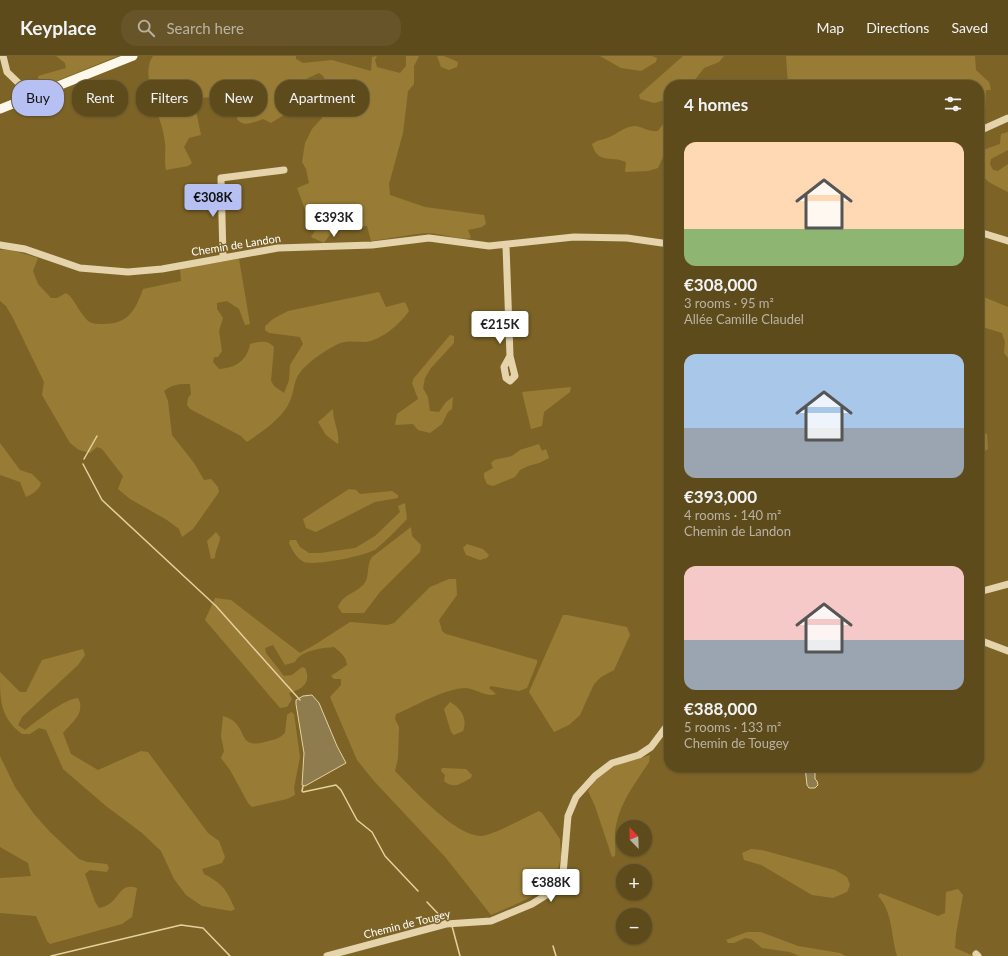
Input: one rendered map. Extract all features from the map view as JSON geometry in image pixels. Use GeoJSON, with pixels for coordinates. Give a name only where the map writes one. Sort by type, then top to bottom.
{"type":"FeatureCollection","features":[{"type":"Feature","properties":{"kind":"main road"},"geometry":{"type":"LineString","coordinates":[[64,83],[133,56]]}},
{"type":"Feature","properties":{"kind":"main road"},"geometry":{"type":"LineString","coordinates":[[0,109],[12,104]]}},
{"type":"Feature","properties":{"kind":"street"},"geometry":{"type":"LineString","coordinates":[[3,56],[5,67],[9,75],[14,80]]}},
{"type":"Feature","properties":{"kind":"street"},"geometry":{"type":"LineString","coordinates":[[984,129],[1008,118]]}},
{"type":"Feature","properties":{"kind":"street"},"geometry":{"type":"LineString","coordinates":[[223,257],[221,178],[284,170]]}},
{"type":"Feature","properties":{"kind":"street"},"geometry":{"type":"LineString","coordinates":[[984,234],[1008,241]]}},
{"type":"Feature","properties":{"kind":"street","name":"Chemin de Landon"},"geometry":{"type":"LineString","coordinates":[[0,245],[25,249],[80,268],[110,272],[162,269],[223,257],[291,247],[327,248],[365,246],[429,238],[474,246],[506,246],[574,237],[607,239],[627,238],[664,243]]}},
{"type":"Feature","properties":{"kind":"street"},"geometry":{"type":"LineString","coordinates":[[506,246],[510,356]]}},
{"type":"Feature","properties":{"kind":"street"},"geometry":{"type":"LineString","coordinates":[[984,591],[1008,584]]}},
{"type":"Feature","properties":{"kind":"street"},"geometry":{"type":"LineString","coordinates":[[984,642],[1008,651]]}},
{"type":"Feature","properties":{"kind":"street","name":"Chemin de Tougey"},"geometry":{"type":"LineString","coordinates":[[327,956],[446,924],[491,921],[532,904],[551,892],[563,874],[568,816],[576,798],[595,776],[612,763],[639,755],[651,747],[664,730]]}},
{"type":"Feature","properties":{"kind":"shaded area"},"geometry":{"type":"Polygon","coordinates":[[[56,56],[118,56],[59,80],[39,80],[38,76],[66,68],[65,63],[56,56]]]}},
{"type":"Feature","properties":{"kind":"shaded area"},"geometry":{"type":"Polygon","coordinates":[[[153,56],[296,56],[296,59],[303,63],[332,60],[371,71],[372,57],[377,56],[375,60],[377,67],[400,73],[406,66],[406,56],[419,56],[414,66],[414,84],[408,91],[403,133],[389,184],[390,195],[425,207],[484,215],[486,224],[482,227],[468,230],[471,238],[467,239],[428,233],[371,241],[367,226],[334,229],[324,243],[311,237],[320,223],[318,208],[306,212],[297,188],[309,183],[306,169],[302,162],[305,143],[312,129],[322,118],[322,116],[369,116],[369,80],[325,80],[319,73],[306,80],[275,80],[275,116],[282,116],[271,123],[263,119],[246,124],[240,122],[237,119],[237,116],[267,116],[267,80],[210,80],[210,97],[202,98],[202,80],[149,80],[149,65],[153,56]]]}},
{"type":"Feature","properties":{"kind":"shaded area"},"geometry":{"type":"Polygon","coordinates":[[[437,56],[444,56],[458,62],[457,67],[449,70],[441,67],[437,56]]]}},
{"type":"Feature","properties":{"kind":"shaded area"},"geometry":{"type":"Polygon","coordinates":[[[600,56],[652,56],[657,58],[656,62],[641,71],[621,68],[600,56]]]}},
{"type":"Feature","properties":{"kind":"shaded area"},"geometry":{"type":"Polygon","coordinates":[[[683,56],[724,56],[719,62],[704,68],[695,80],[664,80],[664,100],[654,103],[640,99],[639,95],[683,56]]]}},
{"type":"Feature","properties":{"kind":"shaded area"},"geometry":{"type":"Polygon","coordinates":[[[786,56],[975,56],[976,70],[989,82],[991,90],[986,90],[984,110],[984,80],[788,80],[786,56]]]}},
{"type":"Feature","properties":{"kind":"shaded area"},"geometry":{"type":"Polygon","coordinates":[[[159,116],[197,116],[201,135],[189,138],[184,147],[192,163],[188,166],[166,170],[164,133],[159,116]]]}},
{"type":"Feature","properties":{"kind":"shaded area"},"geometry":{"type":"Polygon","coordinates":[[[664,123],[664,156],[658,168],[648,171],[625,172],[626,162],[601,157],[595,151],[592,144],[632,126],[658,131],[664,123]]]}},
{"type":"Feature","properties":{"kind":"shaded area"},"geometry":{"type":"Polygon","coordinates":[[[1008,132],[1008,150],[991,159],[990,164],[993,170],[998,171],[1008,164],[1008,192],[988,181],[984,176],[984,150],[1000,144],[1001,134],[1008,132]]]}},
{"type":"Feature","properties":{"kind":"shaded area"},"geometry":{"type":"Polygon","coordinates":[[[8,249],[38,258],[33,271],[38,284],[51,298],[57,298],[66,293],[70,296],[88,321],[99,324],[118,322],[124,319],[137,304],[143,289],[181,281],[180,268],[239,259],[250,324],[245,325],[239,309],[227,301],[217,303],[217,309],[223,318],[219,331],[222,351],[218,357],[214,357],[213,362],[219,369],[230,367],[243,359],[250,344],[265,342],[271,344],[274,347],[271,381],[274,386],[284,393],[289,380],[290,365],[303,344],[300,337],[269,333],[265,330],[265,326],[273,319],[288,311],[379,292],[386,307],[405,302],[409,311],[396,326],[384,335],[371,341],[341,343],[314,359],[298,375],[291,399],[280,416],[247,442],[241,436],[190,409],[187,405],[188,398],[191,394],[190,384],[179,384],[164,391],[168,401],[172,435],[194,463],[204,480],[211,479],[218,487],[219,492],[193,529],[182,537],[179,529],[167,520],[130,499],[118,489],[123,476],[102,449],[97,447],[90,453],[79,450],[70,443],[42,395],[44,382],[13,318],[6,306],[0,301],[0,250],[8,249]]]}},
{"type":"Feature","properties":{"kind":"shaded area"},"geometry":{"type":"Polygon","coordinates":[[[984,297],[1008,307],[1008,358],[1004,353],[1005,342],[1002,333],[984,328],[984,297]]]}},
{"type":"Feature","properties":{"kind":"shaded area"},"geometry":{"type":"Polygon","coordinates":[[[450,335],[454,336],[454,343],[431,368],[425,378],[423,388],[428,397],[430,411],[439,412],[446,402],[453,397],[452,409],[448,412],[442,424],[430,433],[418,430],[413,424],[395,425],[397,414],[418,399],[412,383],[414,378],[450,335]]]}},
{"type":"Feature","properties":{"kind":"shaded area"},"geometry":{"type":"Polygon","coordinates":[[[571,387],[570,392],[544,412],[542,426],[531,429],[522,392],[571,387]]]}},
{"type":"Feature","properties":{"kind":"shaded area"},"geometry":{"type":"Polygon","coordinates":[[[333,409],[338,435],[338,444],[326,435],[318,422],[333,409]]]}},
{"type":"Feature","properties":{"kind":"shaded area"},"geometry":{"type":"Polygon","coordinates":[[[984,433],[987,434],[988,449],[984,452],[984,433]]]}},
{"type":"Feature","properties":{"kind":"shaded area"},"geometry":{"type":"Polygon","coordinates":[[[0,443],[20,470],[32,474],[41,483],[37,490],[26,497],[20,482],[0,475],[0,443]]]}},
{"type":"Feature","properties":{"kind":"shaded area"},"geometry":{"type":"Polygon","coordinates":[[[539,444],[542,451],[546,449],[549,458],[520,470],[515,477],[493,486],[487,484],[484,473],[493,468],[491,463],[494,460],[512,456],[520,450],[539,444]]]}},
{"type":"Feature","properties":{"kind":"shaded area"},"geometry":{"type":"Polygon","coordinates":[[[349,489],[356,490],[360,494],[392,491],[398,495],[398,498],[375,502],[316,532],[306,528],[303,519],[349,489]]]}},
{"type":"Feature","properties":{"kind":"shaded area"},"geometry":{"type":"Polygon","coordinates":[[[405,503],[407,519],[380,546],[362,555],[340,560],[310,563],[299,559],[289,543],[290,540],[296,540],[300,547],[309,553],[355,548],[375,536],[400,512],[398,506],[405,503]]]}},
{"type":"Feature","properties":{"kind":"shaded area"},"geometry":{"type":"Polygon","coordinates":[[[411,527],[412,536],[421,545],[420,552],[380,592],[364,613],[342,613],[338,607],[340,603],[343,599],[364,584],[372,557],[411,527]]]}},
{"type":"Feature","properties":{"kind":"shaded area"},"geometry":{"type":"Polygon","coordinates":[[[216,532],[220,537],[220,540],[215,558],[211,559],[207,541],[216,532]]]}},
{"type":"Feature","properties":{"kind":"shaded area"},"geometry":{"type":"Polygon","coordinates":[[[467,544],[483,549],[489,555],[487,558],[480,560],[466,555],[463,548],[467,544]]]}},
{"type":"Feature","properties":{"kind":"shaded area"},"geometry":{"type":"Polygon","coordinates":[[[449,579],[456,579],[457,595],[439,620],[442,631],[446,634],[537,660],[537,663],[527,688],[519,691],[491,686],[489,688],[496,694],[489,695],[466,688],[458,689],[440,694],[396,714],[395,719],[399,727],[398,758],[395,771],[448,821],[460,829],[472,834],[482,836],[487,835],[539,811],[560,839],[561,857],[556,877],[549,887],[521,902],[491,915],[446,858],[374,781],[357,760],[330,697],[341,685],[341,679],[334,679],[331,676],[347,665],[346,659],[341,653],[334,647],[318,649],[307,652],[295,662],[285,665],[273,645],[265,648],[266,653],[284,676],[292,675],[302,667],[305,668],[307,673],[307,678],[304,685],[298,690],[289,693],[292,699],[287,707],[280,708],[205,620],[215,598],[231,600],[300,653],[350,622],[387,625],[394,623],[430,587],[449,579]]]}},
{"type":"Feature","properties":{"kind":"shaded area"},"geometry":{"type":"Polygon","coordinates":[[[563,615],[627,627],[630,635],[614,670],[601,677],[594,684],[580,715],[569,725],[554,732],[529,692],[563,615]]]}},
{"type":"Feature","properties":{"kind":"shaded area"},"geometry":{"type":"Polygon","coordinates":[[[83,649],[85,655],[78,665],[22,717],[18,725],[25,730],[58,706],[72,699],[78,698],[80,703],[79,713],[63,733],[71,754],[98,770],[141,751],[148,752],[208,833],[219,841],[225,857],[222,863],[202,869],[204,874],[220,884],[229,896],[235,909],[231,911],[202,906],[186,895],[174,879],[161,851],[142,833],[106,806],[63,769],[46,730],[39,728],[30,734],[22,734],[15,728],[5,715],[0,692],[0,672],[20,692],[26,692],[42,660],[83,649]]]}},
{"type":"Feature","properties":{"kind":"shaded area"},"geometry":{"type":"Polygon","coordinates":[[[312,695],[319,703],[337,746],[346,763],[305,786],[302,785],[304,753],[296,700],[303,696],[312,695]]]}},
{"type":"Feature","properties":{"kind":"shaded area"},"geometry":{"type":"Polygon","coordinates":[[[450,702],[460,711],[465,722],[463,731],[454,735],[451,732],[444,709],[450,702]]]}},
{"type":"Feature","properties":{"kind":"shaded area"},"geometry":{"type":"Polygon","coordinates":[[[291,712],[294,714],[300,757],[294,788],[295,795],[287,799],[252,807],[248,803],[230,770],[221,758],[224,751],[221,736],[223,716],[232,720],[237,725],[245,739],[255,744],[273,740],[283,735],[285,733],[287,715],[291,712]]]}},
{"type":"Feature","properties":{"kind":"shaded area"},"geometry":{"type":"Polygon","coordinates":[[[650,755],[649,762],[630,792],[616,820],[615,856],[612,857],[595,806],[588,791],[595,781],[608,769],[622,763],[650,755]]]}},
{"type":"Feature","properties":{"kind":"shaded area"},"geometry":{"type":"Polygon","coordinates":[[[0,756],[15,787],[34,814],[50,832],[79,859],[87,862],[107,864],[109,868],[107,872],[90,870],[85,874],[95,902],[99,908],[111,903],[122,890],[130,887],[137,888],[132,917],[122,924],[50,944],[47,941],[36,916],[0,913],[0,878],[31,876],[28,863],[0,847],[0,756]]]}},
{"type":"Feature","properties":{"kind":"shaded area"},"geometry":{"type":"Polygon","coordinates":[[[442,768],[466,769],[472,775],[471,778],[461,784],[451,785],[444,781],[445,775],[441,771],[442,768]]]}},
{"type":"Feature","properties":{"kind":"shaded area"},"geometry":{"type":"Polygon","coordinates":[[[806,772],[815,772],[815,779],[818,785],[815,788],[809,788],[807,785],[806,772]]]}},
{"type":"Feature","properties":{"kind":"shaded area"},"geometry":{"type":"Polygon","coordinates":[[[751,849],[762,850],[835,870],[847,877],[850,885],[847,892],[833,898],[812,895],[761,865],[744,860],[742,853],[751,849]]]}},
{"type":"Feature","properties":{"kind":"shaded area"},"geometry":{"type":"Polygon","coordinates":[[[958,889],[963,895],[955,948],[974,956],[897,956],[889,917],[883,902],[878,896],[880,893],[938,916],[945,913],[946,892],[958,889]]]}},
{"type":"Feature","properties":{"kind":"shaded area"},"geometry":{"type":"Polygon","coordinates":[[[747,932],[761,932],[798,946],[840,953],[846,956],[799,956],[790,952],[762,948],[751,939],[745,938],[734,943],[728,943],[726,940],[747,932]]]}},
{"type":"Feature","properties":{"kind":"waterway"},"geometry":{"type":"LineString","coordinates":[[84,459],[97,436]]}},
{"type":"Feature","properties":{"kind":"waterway"},"geometry":{"type":"LineString","coordinates":[[83,464],[102,500],[216,606],[300,700]]}},
{"type":"Feature","properties":{"kind":"waterway"},"geometry":{"type":"LineString","coordinates":[[303,786],[303,792],[336,785],[341,790],[357,820],[372,832],[385,856],[418,891]]}},
{"type":"Feature","properties":{"kind":"waterway"},"geometry":{"type":"LineString","coordinates":[[427,902],[445,921]]}},
{"type":"Feature","properties":{"kind":"waterway"},"geometry":{"type":"LineString","coordinates":[[51,956],[181,925],[203,928],[230,956]]}},
{"type":"Feature","properties":{"kind":"waterway"},"geometry":{"type":"LineString","coordinates":[[452,926],[460,956]]}},
{"type":"Feature","properties":{"kind":"waterway"},"geometry":{"type":"LineString","coordinates":[[553,946],[556,956]]}}]}
